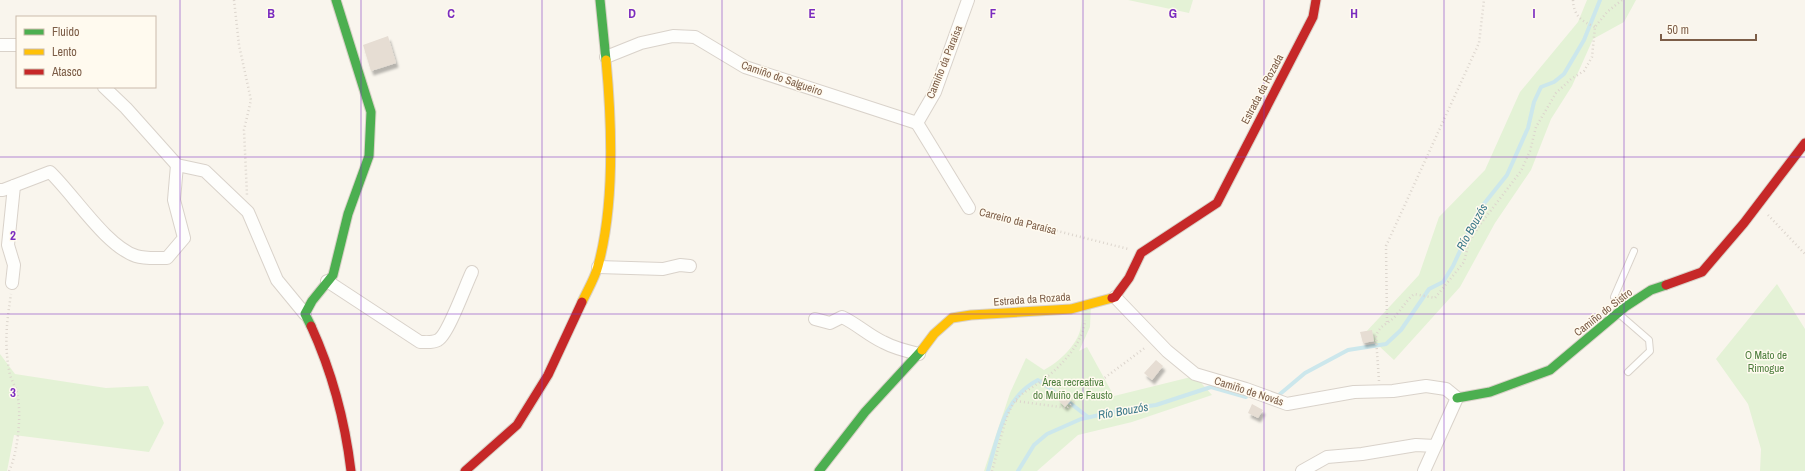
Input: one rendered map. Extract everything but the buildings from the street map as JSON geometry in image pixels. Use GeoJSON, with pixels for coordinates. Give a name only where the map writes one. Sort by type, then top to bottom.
{"type":"FeatureCollection","features":[{"type":"Feature","properties":{"kind":"street"},"geometry":{"type":"LineString","coordinates":[[305,314],[312,301],[333,275],[348,214],[369,156],[371,112],[336,0]]}},
{"type":"Feature","properties":{"kind":"street"},"geometry":{"type":"LineString","coordinates":[[465,471],[517,425],[548,376],[598,268],[609,210],[610,105],[600,0]]}},
{"type":"Feature","properties":{"kind":"street","name":"Camiño da Paraísa"},"geometry":{"type":"LineString","coordinates":[[917,123],[935,92],[968,0]]}},
{"type":"Feature","properties":{"kind":"street","name":"Estrada da Rozada"},"geometry":{"type":"LineString","coordinates":[[1141,253],[1217,203],[1313,17],[1316,0]]}},
{"type":"Feature","properties":{"kind":"street","name":"Camiño do Salgueiro"},"geometry":{"type":"LineString","coordinates":[[606,57],[641,43],[673,36],[695,37],[744,67],[917,123]]}},
{"type":"Feature","properties":{"kind":"street"},"geometry":{"type":"LineString","coordinates":[[0,45],[16,45]]}},
{"type":"Feature","properties":{"kind":"street"},"geometry":{"type":"LineString","coordinates":[[105,88],[126,108],[177,165],[206,171],[248,212],[277,280],[305,314],[335,387],[351,471]]}},
{"type":"Feature","properties":{"kind":"street","name":"Carreiro da Paraísa"},"geometry":{"type":"LineString","coordinates":[[917,123],[969,208]]}},
{"type":"Feature","properties":{"kind":"street","name":"Camiño do Sistro"},"geometry":{"type":"LineString","coordinates":[[1457,398],[1490,392],[1550,370],[1621,310],[1651,290],[1702,272],[1758,204],[1805,143]]}},
{"type":"Feature","properties":{"kind":"street"},"geometry":{"type":"LineString","coordinates":[[0,190],[50,172],[66,188],[112,242],[136,256],[167,258],[184,238],[174,200],[177,165]]}},
{"type":"Feature","properties":{"kind":"street"},"geometry":{"type":"LineString","coordinates":[[12,283],[14,265],[8,245],[14,186]]}},
{"type":"Feature","properties":{"kind":"street"},"geometry":{"type":"LineString","coordinates":[[1115,297],[1129,278],[1141,253]]}},
{"type":"Feature","properties":{"kind":"street"},"geometry":{"type":"LineString","coordinates":[[598,268],[663,269],[680,265],[690,266]]}},
{"type":"Feature","properties":{"kind":"street"},"geometry":{"type":"LineString","coordinates":[[328,281],[420,342],[430,342],[438,340],[446,331],[472,272]]}},
{"type":"Feature","properties":{"kind":"street","name":"Estrada da Rozada"},"geometry":{"type":"LineString","coordinates":[[819,471],[864,412],[919,354],[934,334],[952,318],[971,315],[1071,309],[1115,297]]}},
{"type":"Feature","properties":{"kind":"street","name":"Camiño de Novás"},"geometry":{"type":"LineString","coordinates":[[1115,297],[1156,339],[1195,374],[1246,389],[1287,404],[1328,396],[1380,392],[1426,386],[1446,389],[1457,398]]}},
{"type":"Feature","properties":{"kind":"street"},"geometry":{"type":"LineString","coordinates":[[815,319],[830,323],[842,317],[855,323],[882,342],[903,351],[919,354]]}},
{"type":"Feature","properties":{"kind":"street"},"geometry":{"type":"LineString","coordinates":[[1424,471],[1457,398]]}},
{"type":"Feature","properties":{"kind":"street"},"geometry":{"type":"LineString","coordinates":[[1302,471],[1327,457],[1362,454],[1416,445],[1435,446]]}},
{"type":"Feature","properties":{"kind":"lane"},"geometry":{"type":"LineString","coordinates":[[1628,372],[1650,351],[1649,340],[1621,310],[1614,297],[1634,251]]}},
{"type":"Feature","properties":{"kind":"path"},"geometry":{"type":"LineString","coordinates":[[234,0],[239,45],[250,100],[244,130],[248,212]]}},
{"type":"Feature","properties":{"kind":"path"},"geometry":{"type":"LineString","coordinates":[[1388,322],[1386,246],[1479,43],[1484,0]]}},
{"type":"Feature","properties":{"kind":"path"},"geometry":{"type":"LineString","coordinates":[[1574,0],[1574,11],[1585,23],[1595,27]]}},
{"type":"Feature","properties":{"kind":"path"},"geometry":{"type":"LineString","coordinates":[[1380,392],[1376,337],[1377,331],[1397,315],[1406,301],[1414,294],[1434,297],[1464,262],[1469,242],[1521,171],[1530,151],[1536,127],[1556,93],[1571,79],[1584,71],[1592,57],[1595,27],[1607,12],[1622,0]]}},
{"type":"Feature","properties":{"kind":"path"},"geometry":{"type":"LineString","coordinates":[[1758,204],[1805,254]]}},
{"type":"Feature","properties":{"kind":"path","name":"Carreiro da Paraísa"},"geometry":{"type":"LineString","coordinates":[[969,208],[1141,253]]}},
{"type":"Feature","properties":{"kind":"path"},"geometry":{"type":"LineString","coordinates":[[9,471],[15,459],[15,443],[21,415],[17,393],[9,372],[5,331],[12,283]]}},
{"type":"Feature","properties":{"kind":"path"},"geometry":{"type":"LineString","coordinates":[[992,471],[1008,416],[1016,401],[1030,388],[1048,377],[1072,352],[1085,326],[1086,305]]}},
{"type":"Feature","properties":{"kind":"path"},"geometry":{"type":"LineString","coordinates":[[1016,401],[1067,408],[1074,400],[1156,339]]}},
{"type":"Feature","properties":{"kind":"path"},"geometry":{"type":"LineString","coordinates":[[1048,377],[1074,400]]}},
{"type":"Feature","properties":{"kind":"green space"},"geometry":{"type":"Polygon","coordinates":[[[1128,0],[1193,0],[1189,13],[1128,0]]]}},
{"type":"Feature","properties":{"kind":"green space"},"geometry":{"type":"Polygon","coordinates":[[[1587,0],[1636,0],[1624,22],[1593,39],[1572,86],[1551,119],[1531,170],[1495,223],[1460,287],[1394,360],[1365,333],[1419,275],[1439,217],[1485,170],[1520,92],[1578,22],[1587,0]]]}},
{"type":"Feature","properties":{"kind":"green space","name":"O Mato de Rimogue"},"geometry":{"type":"Polygon","coordinates":[[[1777,284],[1805,329],[1805,471],[1760,471],[1761,449],[1748,404],[1716,359],[1777,284]]]}},
{"type":"Feature","properties":{"kind":"green space","name":"Área recreativa do Muíño de Fausto"},"geometry":{"type":"Polygon","coordinates":[[[1091,304],[1090,327],[1079,351],[1087,347],[1114,396],[1195,376],[1212,395],[1132,422],[1078,435],[1037,471],[984,471],[1010,393],[1026,358],[1044,370],[1050,367],[1068,351],[1077,338],[1080,332],[1081,306],[1091,304]]]}},
{"type":"Feature","properties":{"kind":"green space"},"geometry":{"type":"Polygon","coordinates":[[[0,354],[15,374],[106,388],[148,386],[164,423],[149,452],[14,435],[7,471],[0,471],[0,354]]]}},
{"type":"Feature","properties":{"kind":"waterway","name":"Río Bouzós"},"geometry":{"type":"LineString","coordinates":[[1280,394],[1305,373],[1348,350],[1386,344],[1401,330],[1429,289],[1443,282],[1453,266],[1479,210],[1507,175],[1528,128],[1534,102],[1541,87],[1554,82],[1564,74],[1584,40],[1600,0]]}},
{"type":"Feature","properties":{"kind":"waterway"},"geometry":{"type":"LineString","coordinates":[[988,471],[999,432],[1009,408],[1017,397],[1026,388],[1038,380],[1056,393]]}},
{"type":"Feature","properties":{"kind":"waterway","name":"Río Bouzós"},"geometry":{"type":"LineString","coordinates":[[1018,471],[1034,445],[1047,434],[1081,419],[1127,409],[1156,405],[1211,387],[1246,397]]}},
{"type":"Feature","properties":{"kind":"waterway"},"geometry":{"type":"LineString","coordinates":[[1070,403],[1088,417]]}},
{"type":"Feature","properties":{"kind":"traffic: fast"},"geometry":{"type":"LineString","coordinates":[[311,326],[305,314],[312,301],[333,275],[348,214],[369,156],[371,112],[336,0]]}},
{"type":"Feature","properties":{"kind":"traffic: fast"},"geometry":{"type":"LineString","coordinates":[[600,0],[606,60]]}},
{"type":"Feature","properties":{"kind":"traffic: fast"},"geometry":{"type":"LineString","coordinates":[[1457,398],[1490,392],[1550,370],[1625,307],[1651,290],[1666,285]]}},
{"type":"Feature","properties":{"kind":"traffic: fast"},"geometry":{"type":"LineString","coordinates":[[819,471],[865,412],[922,350]]}},
{"type":"Feature","properties":{"kind":"traffic: slow"},"geometry":{"type":"LineString","coordinates":[[582,302],[597,271],[603,242],[610,190],[611,137],[606,60]]}},
{"type":"Feature","properties":{"kind":"traffic: slow"},"geometry":{"type":"LineString","coordinates":[[922,350],[934,334],[952,318],[971,315],[1071,309],[1112,298]]}},
{"type":"Feature","properties":{"kind":"traffic: jam"},"geometry":{"type":"LineString","coordinates":[[1112,298],[1115,297],[1129,278],[1141,253],[1217,203],[1313,17],[1316,0]]}},
{"type":"Feature","properties":{"kind":"traffic: jam"},"geometry":{"type":"LineString","coordinates":[[1666,285],[1702,272],[1744,223],[1805,143]]}},
{"type":"Feature","properties":{"kind":"traffic: jam"},"geometry":{"type":"LineString","coordinates":[[465,471],[517,425],[548,375],[582,302]]}},
{"type":"Feature","properties":{"kind":"traffic: jam"},"geometry":{"type":"LineString","coordinates":[[311,326],[319,343],[337,397],[351,471]]}}]}
